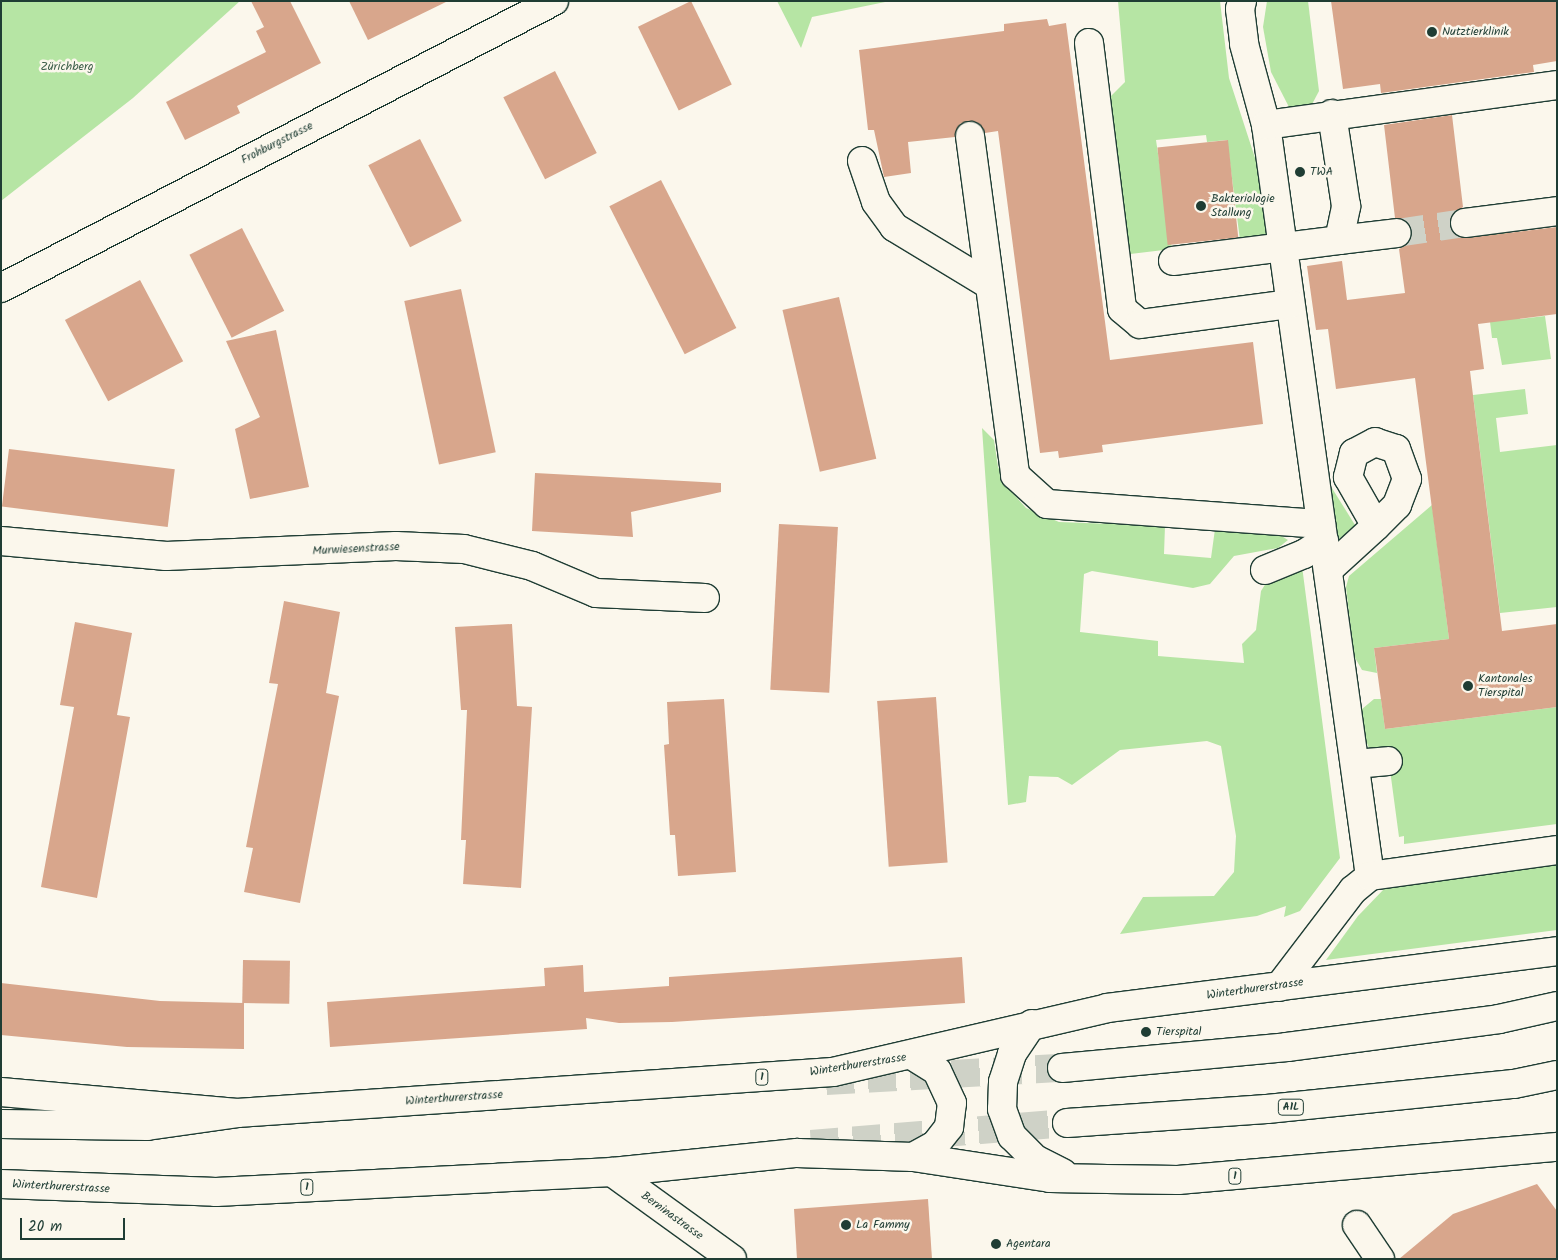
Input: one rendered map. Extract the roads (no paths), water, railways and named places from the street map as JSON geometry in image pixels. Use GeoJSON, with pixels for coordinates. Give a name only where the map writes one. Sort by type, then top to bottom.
{"type":"FeatureCollection","features":[{"type":"Feature","properties":{"kind":"main road","name":"Frohburgstrasse"},"geometry":{"type":"LineString","coordinates":[[1,288],[554,1]]}},
{"type":"Feature","properties":{"kind":"main road"},"geometry":{"type":"LineString","coordinates":[[1242,1],[1240,9],[1244,44],[1266,124],[1370,876]]}},
{"type":"Feature","properties":{"kind":"main road"},"geometry":{"type":"LineString","coordinates":[[1090,43],[1108,269],[1122,309],[1140,324],[1290,304]]}},
{"type":"Feature","properties":{"kind":"main road"},"geometry":{"type":"LineString","coordinates":[[1266,124],[1557,85]]}},
{"type":"Feature","properties":{"kind":"main road"},"geometry":{"type":"LineString","coordinates":[[1332,114],[1346,206],[1340,240]]}},
{"type":"Feature","properties":{"kind":"main road"},"geometry":{"type":"LineString","coordinates":[[970,136],[988,284],[1015,475],[1047,504],[1322,532]]}},
{"type":"Feature","properties":{"kind":"main road"},"geometry":{"type":"LineString","coordinates":[[862,161],[876,202],[894,227],[988,284]]}},
{"type":"Feature","properties":{"kind":"main road"},"geometry":{"type":"LineString","coordinates":[[1465,223],[1557,211]]}},
{"type":"Feature","properties":{"kind":"main road"},"geometry":{"type":"LineString","coordinates":[[1173,261],[1397,233]]}},
{"type":"Feature","properties":{"kind":"main road"},"geometry":{"type":"LineString","coordinates":[[1328,570],[1376,526]]}},
{"type":"Feature","properties":{"kind":"main road"},"geometry":{"type":"LineString","coordinates":[[1265,570],[1304,554],[1322,532]]}},
{"type":"Feature","properties":{"kind":"main road","name":"Murwiesenstrasse"},"geometry":{"type":"LineString","coordinates":[[1,541],[166,556],[396,546],[464,548],[532,566],[596,593],[705,598]]}},
{"type":"Feature","properties":{"kind":"main road"},"geometry":{"type":"LineString","coordinates":[[1355,764],[1388,761]]}},
{"type":"Feature","properties":{"kind":"main road"},"geometry":{"type":"LineString","coordinates":[[1279,986],[1353,890],[1370,876],[1557,850]]}},
{"type":"Feature","properties":{"kind":"main road","name":"Winterthurerstrasse"},"geometry":{"type":"LineString","coordinates":[[1,1092],[237,1113],[833,1072],[913,1056],[1032,1024],[1107,1008],[1557,951]]}},
{"type":"Feature","properties":{"kind":"main road"},"geometry":{"type":"LineString","coordinates":[[1062,1068],[1287,1048],[1499,1019],[1557,1006]]}},
{"type":"Feature","properties":{"kind":"main road"},"geometry":{"type":"LineString","coordinates":[[1499,1019],[1557,1018]]}},
{"type":"Feature","properties":{"kind":"main road"},"geometry":{"type":"LineString","coordinates":[[1032,1024],[1012,1054],[1002,1082],[1002,1109],[1012,1136],[1035,1159],[1072,1178]]}},
{"type":"Feature","properties":{"kind":"main road"},"geometry":{"type":"LineString","coordinates":[[913,1056],[937,1071],[952,1104],[949,1127],[935,1145],[913,1157]]}},
{"type":"Feature","properties":{"kind":"main road","name":"A1L"},"geometry":{"type":"LineString","coordinates":[[1067,1123],[1267,1109],[1514,1084],[1557,1075]]}},
{"type":"Feature","properties":{"kind":"main road"},"geometry":{"type":"LineString","coordinates":[[1514,1084],[1557,1084]]}},
{"type":"Feature","properties":{"kind":"main road"},"geometry":{"type":"LineString","coordinates":[[1,1124],[147,1126],[237,1113]]}},
{"type":"Feature","properties":{"kind":"main road","name":"Winterthurerstrasse"},"geometry":{"type":"LineString","coordinates":[[1,1184],[216,1192],[612,1172],[797,1153],[913,1157],[1072,1178],[1178,1180],[1557,1147]]}},
{"type":"Feature","properties":{"kind":"main road","name":"Berninastrasse"},"geometry":{"type":"LineString","coordinates":[[612,1172],[732,1259]]}},
{"type":"Feature","properties":{"kind":"main road"},"geometry":{"type":"LineString","coordinates":[[1357,1225],[1380,1259]]}},
{"type":"Feature","properties":{"kind":"tunnel"},"geometry":{"type":"LineString","coordinates":[[1397,233],[1465,223]]}},
{"type":"Feature","properties":{"kind":"tunnel"},"geometry":{"type":"LineString","coordinates":[[826,1081],[1062,1068]]}},
{"type":"Feature","properties":{"kind":"tunnel"},"geometry":{"type":"LineString","coordinates":[[811,1144],[1067,1123]]}},
{"type":"Feature","properties":{"kind":"place","name":"Nutztierklinik"},"geometry":{"type":"Point","coordinates":[1432,32]}},
{"type":"Feature","properties":{"kind":"place","name":"TWA"},"geometry":{"type":"Point","coordinates":[1300,172]}},
{"type":"Feature","properties":{"kind":"place","name":"Bakteriologie Stallung"},"geometry":{"type":"Point","coordinates":[1201,206]}},
{"type":"Feature","properties":{"kind":"place","name":"Kantonales Tierspital"},"geometry":{"type":"Point","coordinates":[1468,686]}},
{"type":"Feature","properties":{"kind":"place","name":"Tierspital"},"geometry":{"type":"Point","coordinates":[1146,1032]}},
{"type":"Feature","properties":{"kind":"place","name":"La Fammy"},"geometry":{"type":"Point","coordinates":[846,1225]}},
{"type":"Feature","properties":{"kind":"place","name":"Agentara"},"geometry":{"type":"Point","coordinates":[996,1244]}},
{"type":"Feature","properties":{"kind":"park label","name":"Zürichberg"},"geometry":{"type":"Point","coordinates":[67,67]}}]}
